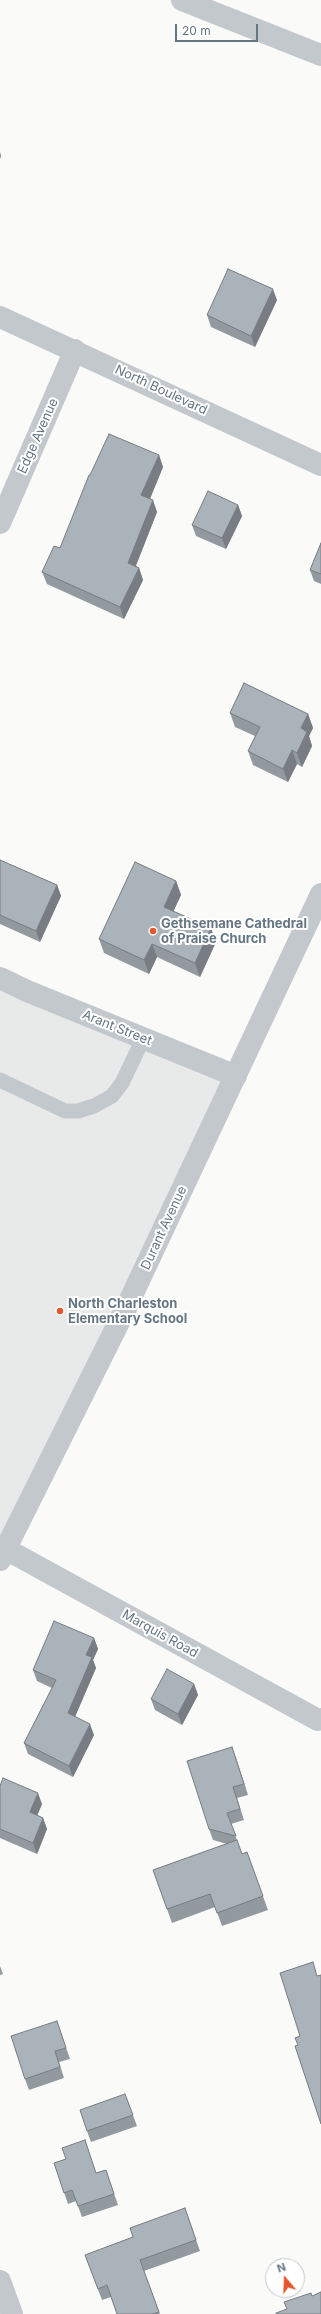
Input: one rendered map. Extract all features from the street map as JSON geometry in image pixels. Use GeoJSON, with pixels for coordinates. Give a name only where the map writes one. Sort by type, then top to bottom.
{"type":"FeatureCollection","features":[{"type":"Feature","properties":{"kind":"street"},"geometry":{"type":"LineString","coordinates":[[182,0],[321,55]]}},
{"type":"Feature","properties":{"kind":"street","name":"North Boulevard"},"geometry":{"type":"LineString","coordinates":[[0,317],[75,350],[321,465]]}},
{"type":"Feature","properties":{"kind":"street","name":"Edge Avenue"},"geometry":{"type":"LineString","coordinates":[[0,522],[75,350]]}},
{"type":"Feature","properties":{"kind":"street","name":"Durant Avenue"},"geometry":{"type":"LineString","coordinates":[[2,1552],[130,1299],[321,894]]}},
{"type":"Feature","properties":{"kind":"street","name":"Arant Street"},"geometry":{"type":"LineString","coordinates":[[0,978],[27,991],[236,1076]]}},
{"type":"Feature","properties":{"kind":"street","name":"Marquis Road"},"geometry":{"type":"LineString","coordinates":[[2,1552],[320,1723]]}},
{"type":"Feature","properties":{"kind":"street"},"geometry":{"type":"LineString","coordinates":[[0,2281],[12,2314]]}},
{"type":"Feature","properties":{"kind":"lane"},"geometry":{"type":"LineString","coordinates":[[0,1080],[65,1111],[78,1111],[94,1106],[112,1096],[122,1083],[143,1039]]}},
{"type":"Feature","properties":{"kind":"shaded area","name":"North Charleston Elementary School"},"geometry":{"type":"Polygon","coordinates":[[[0,972],[236,1076],[0,1546],[0,972]]]}},
{"type":"Feature","properties":{"kind":"building"},"geometry":{"type":"Polygon","coordinates":[[[228,269],[273,289],[251,336],[207,315],[228,269]]]}},
{"type":"Feature","properties":{"kind":"building"},"geometry":{"type":"Polygon","coordinates":[[[109,434],[159,455],[141,495],[153,500],[128,563],[139,568],[120,607],[42,572],[54,546],[60,548],[89,475],[109,434]]]}},
{"type":"Feature","properties":{"kind":"building"},"geometry":{"type":"Polygon","coordinates":[[[208,491],[238,505],[222,538],[192,525],[208,491]]]}},
{"type":"Feature","properties":{"kind":"building"},"geometry":{"type":"Polygon","coordinates":[[[321,543],[321,574],[310,570],[321,543]]]}},
{"type":"Feature","properties":{"kind":"building"},"geometry":{"type":"Polygon","coordinates":[[[244,683],[308,714],[301,728],[307,732],[297,753],[292,750],[283,769],[248,751],[260,727],[230,713],[244,683]]]}},
{"type":"Feature","properties":{"kind":"building"},"geometry":{"type":"Polygon","coordinates":[[[0,860],[57,885],[36,931],[0,915],[0,860]]]}},
{"type":"Feature","properties":{"kind":"building","name":"Gethsemane Cathedral of Praise Church"},"geometry":{"type":"Polygon","coordinates":[[[135,862],[176,881],[164,907],[211,928],[195,963],[152,944],[144,960],[99,939],[135,862]]]}},
{"type":"Feature","properties":{"kind":"building"},"geometry":{"type":"Polygon","coordinates":[[[54,1621],[94,1638],[86,1655],[92,1657],[68,1713],[90,1724],[69,1766],[24,1743],[56,1680],[33,1670],[54,1621]]]}},
{"type":"Feature","properties":{"kind":"building"},"geometry":{"type":"Polygon","coordinates":[[[167,1669],[194,1684],[178,1714],[151,1699],[167,1669]]]}},
{"type":"Feature","properties":{"kind":"building"},"geometry":{"type":"Polygon","coordinates":[[[232,1747],[244,1784],[233,1787],[240,1809],[227,1813],[236,1836],[209,1829],[187,1761],[232,1747]]]}},
{"type":"Feature","properties":{"kind":"building"},"geometry":{"type":"Polygon","coordinates":[[[3,1778],[38,1793],[30,1812],[43,1818],[33,1843],[0,1829],[0,1786],[3,1778]]]}},
{"type":"Feature","properties":{"kind":"building"},"geometry":{"type":"Polygon","coordinates":[[[237,1840],[242,1854],[247,1852],[263,1896],[217,1913],[210,1894],[167,1909],[153,1870],[237,1840]]]}},
{"type":"Feature","properties":{"kind":"building"},"geometry":{"type":"Polygon","coordinates":[[[313,1962],[317,1976],[321,1975],[321,2124],[295,2046],[298,2045],[295,2038],[300,2036],[280,1973],[313,1962]]]}},
{"type":"Feature","properties":{"kind":"building"},"geometry":{"type":"Polygon","coordinates":[[[57,2021],[66,2048],[55,2051],[60,2067],[25,2079],[11,2036],[57,2021]]]}},
{"type":"Feature","properties":{"kind":"building"},"geometry":{"type":"Polygon","coordinates":[[[125,2094],[133,2115],[87,2131],[80,2110],[125,2094]]]}},
{"type":"Feature","properties":{"kind":"building"},"geometry":{"type":"Polygon","coordinates":[[[85,2140],[96,2173],[106,2170],[114,2194],[78,2206],[72,2190],[64,2193],[54,2163],[66,2159],[62,2148],[85,2140]]]}},
{"type":"Feature","properties":{"kind":"building"},"geometry":{"type":"Polygon","coordinates":[[[185,2208],[196,2240],[140,2260],[159,2312],[152,2314],[117,2314],[107,2285],[98,2289],[85,2255],[133,2237],[130,2228],[185,2208]]]}},
{"type":"Feature","properties":{"kind":"building"},"geometry":{"type":"Polygon","coordinates":[[[321,2292],[321,2314],[276,2314],[287,2309],[284,2302],[296,2298],[305,2298],[305,2295],[311,2293],[312,2296],[321,2292]]]}},
{"type":"Feature","properties":{"kind":"place","name":"Gethsemane Cathedral of Praise Church"},"geometry":{"type":"Point","coordinates":[153,931]}},
{"type":"Feature","properties":{"kind":"place","name":"North Charleston Elementary School"},"geometry":{"type":"Point","coordinates":[60,1311]}}]}
